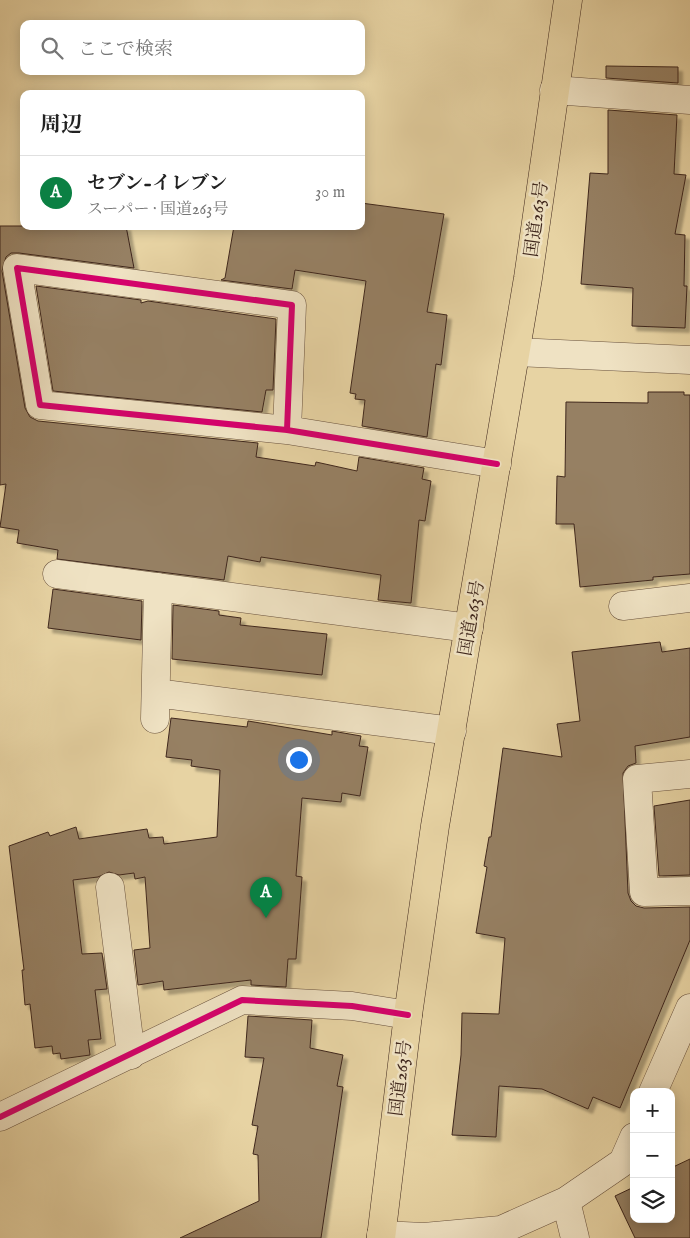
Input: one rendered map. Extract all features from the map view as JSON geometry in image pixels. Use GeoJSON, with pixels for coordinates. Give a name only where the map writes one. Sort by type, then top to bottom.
{"type":"FeatureCollection","features":[{"type":"Feature","properties":{"kind":"highway","name":"国道263号"},"geometry":{"type":"LineString","coordinates":[[381,1236],[408,1015],[452,731],[516,352],[568,0]]}},
{"type":"Feature","properties":{"kind":"street"},"geometry":{"type":"LineString","coordinates":[[554,90],[690,100]]}},
{"type":"Feature","properties":{"kind":"street"},"geometry":{"type":"LineString","coordinates":[[287,430],[292,305],[17,268],[40,405],[287,430],[497,464]]}},
{"type":"Feature","properties":{"kind":"street"},"geometry":{"type":"LineString","coordinates":[[516,352],[690,360]]}},
{"type":"Feature","properties":{"kind":"street"},"geometry":{"type":"LineString","coordinates":[[57,574],[469,628]]}},
{"type":"Feature","properties":{"kind":"street"},"geometry":{"type":"LineString","coordinates":[[158,587],[156,706],[452,731]]}},
{"type":"Feature","properties":{"kind":"street"},"geometry":{"type":"LineString","coordinates":[[623,606],[690,598]]}},
{"type":"Feature","properties":{"kind":"street"},"geometry":{"type":"LineString","coordinates":[[690,774],[637,779],[644,892],[690,891]]}},
{"type":"Feature","properties":{"kind":"street"},"geometry":{"type":"LineString","coordinates":[[110,887],[131,1055]]}},
{"type":"Feature","properties":{"kind":"street"},"geometry":{"type":"LineString","coordinates":[[0,1116],[131,1055],[242,1000],[352,1006],[408,1015]]}},
{"type":"Feature","properties":{"kind":"street"},"geometry":{"type":"LineString","coordinates":[[655,1088],[690,1008]]}},
{"type":"Feature","properties":{"kind":"street"},"geometry":{"type":"LineString","coordinates":[[381,1236],[424,1237],[501,1230],[566,1202],[623,1162],[630,1146]]}},
{"type":"Feature","properties":{"kind":"street"},"geometry":{"type":"LineString","coordinates":[[566,1202],[575,1238]]}},
{"type":"Feature","properties":{"kind":"building"},"geometry":{"type":"Polygon","coordinates":[[[606,66],[678,67],[678,83],[606,78],[606,66]]]}},
{"type":"Feature","properties":{"kind":"building"},"geometry":{"type":"Polygon","coordinates":[[[608,110],[677,115],[674,174],[686,175],[675,234],[685,235],[684,286],[687,286],[685,328],[632,326],[633,288],[581,284],[590,173],[608,174],[608,110]]]}},
{"type":"Feature","properties":{"kind":"building"},"geometry":{"type":"Polygon","coordinates":[[[365,204],[444,214],[427,312],[447,315],[441,365],[436,364],[427,437],[362,426],[365,400],[355,399],[356,394],[350,393],[366,281],[295,270],[292,289],[221,280],[225,278],[233,230],[365,230],[365,204]]]}},
{"type":"Feature","properties":{"kind":"building"},"geometry":{"type":"Polygon","coordinates":[[[0,226],[20,226],[20,230],[127,230],[134,268],[19,253],[11,253],[6,257],[2,271],[25,408],[30,417],[38,421],[258,443],[256,457],[315,466],[316,462],[357,471],[359,457],[424,468],[422,479],[431,481],[425,521],[419,520],[411,603],[378,600],[381,575],[261,557],[260,562],[228,556],[224,580],[57,559],[58,550],[17,543],[19,530],[0,527],[6,484],[0,485],[0,226]]]}},
{"type":"Feature","properties":{"kind":"building"},"geometry":{"type":"Polygon","coordinates":[[[36,286],[141,300],[141,303],[148,301],[276,319],[273,390],[266,390],[262,412],[53,391],[36,286]]]}},
{"type":"Feature","properties":{"kind":"building"},"geometry":{"type":"Polygon","coordinates":[[[648,392],[684,392],[684,395],[690,395],[690,574],[653,577],[653,580],[580,587],[574,524],[556,524],[557,476],[565,477],[566,402],[648,403],[648,392]]]}},
{"type":"Feature","properties":{"kind":"building"},"geometry":{"type":"Polygon","coordinates":[[[53,589],[142,601],[141,640],[48,628],[53,589]]]}},
{"type":"Feature","properties":{"kind":"building"},"geometry":{"type":"Polygon","coordinates":[[[173,605],[219,611],[219,615],[241,618],[240,625],[327,634],[322,675],[172,659],[173,605]]]}},
{"type":"Feature","properties":{"kind":"building"},"geometry":{"type":"Polygon","coordinates":[[[660,642],[662,652],[690,648],[690,737],[635,746],[636,763],[628,766],[623,773],[628,893],[631,901],[636,906],[644,908],[690,907],[690,940],[620,1108],[593,1097],[588,1109],[542,1089],[499,1086],[496,1137],[452,1135],[461,1055],[462,1013],[499,1014],[505,938],[476,933],[487,867],[484,866],[489,837],[491,837],[503,748],[562,757],[557,724],[580,721],[572,652],[660,642]]]}},
{"type":"Feature","properties":{"kind":"building"},"geometry":{"type":"Polygon","coordinates":[[[171,718],[247,727],[248,721],[332,735],[332,731],[361,736],[359,746],[368,747],[360,796],[342,793],[341,802],[302,798],[296,876],[302,877],[296,959],[288,959],[286,987],[251,985],[251,980],[164,990],[163,981],[138,985],[134,950],[150,948],[145,877],[135,879],[134,873],[119,875],[109,872],[98,877],[73,880],[82,954],[102,953],[107,989],[95,990],[101,1039],[88,1040],[90,1055],[61,1059],[60,1053],[53,1054],[52,1046],[35,1048],[30,1004],[25,1005],[22,970],[24,970],[9,846],[48,832],[50,836],[76,827],[79,839],[147,829],[149,838],[163,837],[164,844],[217,837],[220,770],[191,766],[192,760],[166,757],[171,718]]]}},
{"type":"Feature","properties":{"kind":"building"},"geometry":{"type":"Polygon","coordinates":[[[690,800],[690,875],[659,876],[654,806],[690,800]]]}},
{"type":"Feature","properties":{"kind":"building"},"geometry":{"type":"Polygon","coordinates":[[[248,1016],[312,1020],[310,1048],[343,1055],[337,1086],[343,1087],[321,1238],[180,1238],[259,1201],[258,1155],[253,1154],[258,1126],[252,1125],[264,1058],[245,1057],[248,1016]]]}},
{"type":"Feature","properties":{"kind":"building"},"geometry":{"type":"Polygon","coordinates":[[[690,1159],[690,1238],[635,1238],[615,1196],[630,1189],[630,1223],[675,1223],[675,1166],[690,1159]]]}},
{"type":"Feature","properties":{"kind":"cycle path"},"geometry":{"type":"LineString","coordinates":[[287,430],[292,305],[17,268],[40,405],[287,430],[497,464]]}},
{"type":"Feature","properties":{"kind":"cycle path"},"geometry":{"type":"LineString","coordinates":[[0,1117],[242,1000],[352,1006],[408,1015]]}},
{"type":"Feature","properties":{"kind":"place","name":"セブン-イレブン"},"geometry":{"type":"Point","coordinates":[266,918]}}]}
